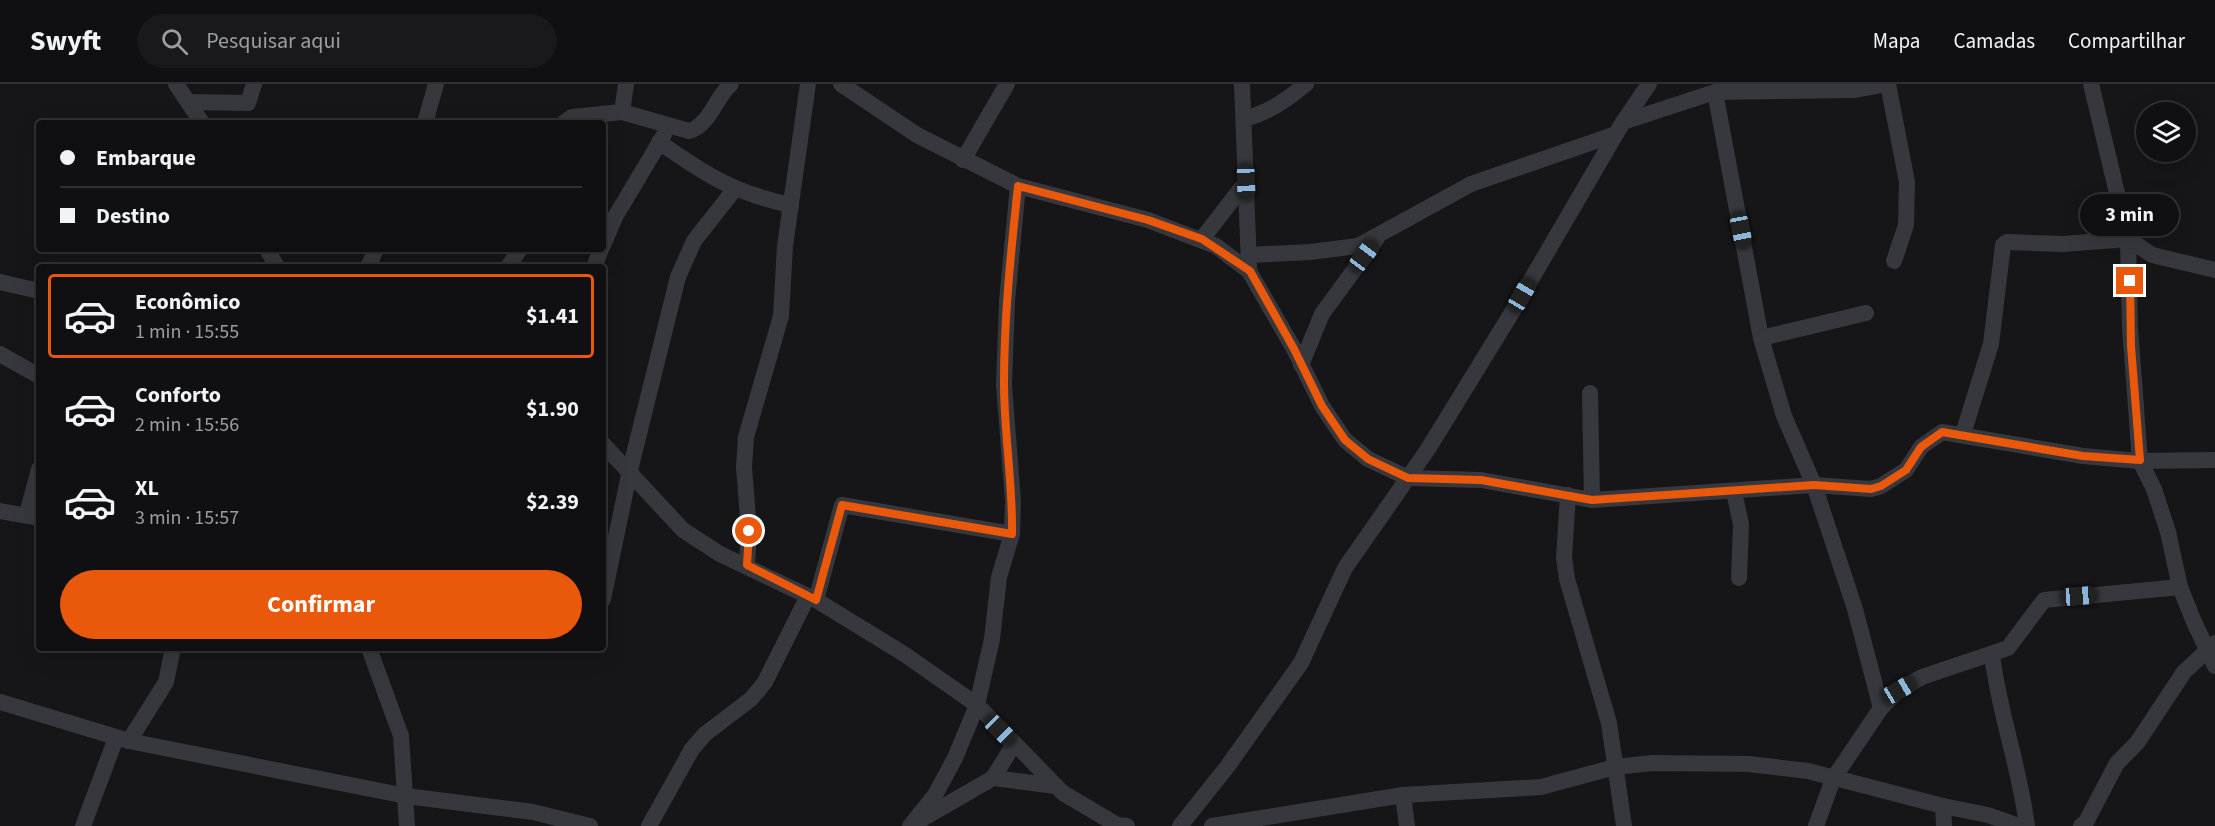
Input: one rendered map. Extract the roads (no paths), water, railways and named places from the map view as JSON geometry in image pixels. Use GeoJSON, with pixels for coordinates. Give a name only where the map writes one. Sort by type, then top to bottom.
{"type":"FeatureCollection","features":[{"type":"Feature","properties":{"kind":"street"},"geometry":{"type":"LineString","coordinates":[[176,84],[200,120]]}},
{"type":"Feature","properties":{"kind":"street"},"geometry":{"type":"LineString","coordinates":[[188,102],[248,103],[254,84]]}},
{"type":"Feature","properties":{"kind":"street"},"geometry":{"type":"LineString","coordinates":[[426,120],[436,84]]}},
{"type":"Feature","properties":{"kind":"street"},"geometry":{"type":"LineString","coordinates":[[622,112],[626,84]]}},
{"type":"Feature","properties":{"kind":"street"},"geometry":{"type":"LineString","coordinates":[[566,120],[567,118],[622,112],[671,124],[689,131],[697,129],[731,84]]}},
{"type":"Feature","properties":{"kind":"street"},"geometry":{"type":"LineString","coordinates":[[747,565],[749,531],[744,467],[746,437],[781,316],[791,205],[808,84]]}},
{"type":"Feature","properties":{"kind":"street"},"geometry":{"type":"LineString","coordinates":[[963,160],[1007,84]]}},
{"type":"Feature","properties":{"kind":"street"},"geometry":{"type":"LineString","coordinates":[[1242,84],[1249,263],[1322,406],[1345,440],[1368,459],[1408,478],[1481,480],[1592,500],[1814,485],[1871,489],[1881,486],[1906,470],[1921,447],[1942,432],[2083,456],[2140,460],[2215,460]]}},
{"type":"Feature","properties":{"kind":"street"},"geometry":{"type":"LineString","coordinates":[[1245,119],[1262,114],[1288,99],[1306,84]]}},
{"type":"Feature","properties":{"kind":"street"},"geometry":{"type":"LineString","coordinates":[[1180,826],[1280,696],[1301,663],[1345,568],[1408,478],[1511,314],[1620,128],[1649,84]]}},
{"type":"Feature","properties":{"kind":"street"},"geometry":{"type":"LineString","coordinates":[[845,86],[917,135],[1018,186],[1148,220],[1202,239],[1249,263],[1358,246],[1471,184],[1715,92],[1855,90],[1888,84],[1907,182],[1906,225],[1894,261]]}},
{"type":"Feature","properties":{"kind":"street"},"geometry":{"type":"LineString","coordinates":[[2091,84],[2128,238],[2131,339],[2140,460],[2154,489],[2168,532],[2180,587],[2211,646],[2215,666]]}},
{"type":"Feature","properties":{"kind":"street"},"geometry":{"type":"LineString","coordinates":[[1715,92],[1761,338],[1784,416],[1814,485],[1855,609],[1881,708]]}},
{"type":"Feature","properties":{"kind":"street"},"geometry":{"type":"LineString","coordinates":[[606,238],[615,217],[671,124]]}},
{"type":"Feature","properties":{"kind":"street"},"geometry":{"type":"LineString","coordinates":[[659,142],[734,189],[757,198],[791,205]]}},
{"type":"Feature","properties":{"kind":"street"},"geometry":{"type":"LineString","coordinates":[[1202,239],[1246,182]]}},
{"type":"Feature","properties":{"kind":"street"},"geometry":{"type":"LineString","coordinates":[[913,824],[935,795],[955,758],[977,705],[992,639],[999,577],[1012,534],[1013,501],[1004,385],[1007,301],[1018,186]]}},
{"type":"Feature","properties":{"kind":"street"},"geometry":{"type":"LineString","coordinates":[[606,585],[630,470],[678,277],[694,241],[734,189]]}},
{"type":"Feature","properties":{"kind":"street"},"geometry":{"type":"LineString","coordinates":[[1301,365],[1322,314],[1378,237]]}},
{"type":"Feature","properties":{"kind":"street"},"geometry":{"type":"LineString","coordinates":[[1963,434],[1991,344],[2003,245],[2007,243],[2064,244],[2128,238],[2152,255],[2215,270]]}},
{"type":"Feature","properties":{"kind":"street"},"geometry":{"type":"LineString","coordinates":[[0,282],[36,290]]}},
{"type":"Feature","properties":{"kind":"street"},"geometry":{"type":"LineString","coordinates":[[1761,338],[1866,314]]}},
{"type":"Feature","properties":{"kind":"street"},"geometry":{"type":"LineString","coordinates":[[0,354],[36,374]]}},
{"type":"Feature","properties":{"kind":"street"},"geometry":{"type":"LineString","coordinates":[[1590,393],[1592,500]]}},
{"type":"Feature","properties":{"kind":"street"},"geometry":{"type":"LineString","coordinates":[[606,447],[630,470],[656,503],[683,530],[720,554],[812,598],[904,654],[977,705],[1056,786],[1086,808],[1117,825],[1127,826]]}},
{"type":"Feature","properties":{"kind":"street"},"geometry":{"type":"LineString","coordinates":[[0,511],[33,516],[36,492]]}},
{"type":"Feature","properties":{"kind":"street"},"geometry":{"type":"LineString","coordinates":[[1734,492],[1741,525],[1739,578]]}},
{"type":"Feature","properties":{"kind":"street"},"geometry":{"type":"LineString","coordinates":[[1568,495],[1564,558],[1567,579],[1602,695],[1624,826]]}},
{"type":"Feature","properties":{"kind":"street"},"geometry":{"type":"LineString","coordinates":[[649,826],[692,749],[705,734],[752,699],[765,681],[812,598],[842,505],[1012,534]]}},
{"type":"Feature","properties":{"kind":"street"},"geometry":{"type":"LineString","coordinates":[[1816,826],[1833,779],[1881,708],[1899,690],[1922,677],[2008,648],[2044,600],[2180,587]]}},
{"type":"Feature","properties":{"kind":"street"},"geometry":{"type":"LineString","coordinates":[[2081,826],[2086,822],[2117,763],[2137,743],[2184,672],[2211,646]]}},
{"type":"Feature","properties":{"kind":"street"},"geometry":{"type":"LineString","coordinates":[[83,826],[123,739],[166,682],[172,651]]}},
{"type":"Feature","properties":{"kind":"street"},"geometry":{"type":"LineString","coordinates":[[370,651],[401,736],[407,826]]}},
{"type":"Feature","properties":{"kind":"street"},"geometry":{"type":"LineString","coordinates":[[1992,655],[1996,689],[2019,776],[2026,826]]}},
{"type":"Feature","properties":{"kind":"street"},"geometry":{"type":"LineString","coordinates":[[0,702],[123,739],[406,796],[533,812],[590,826]]}},
{"type":"Feature","properties":{"kind":"street"},"geometry":{"type":"LineString","coordinates":[[913,824],[993,778],[1014,744]]}},
{"type":"Feature","properties":{"kind":"street"},"geometry":{"type":"LineString","coordinates":[[1212,826],[1404,795],[1540,787],[1615,767],[1663,762],[1749,764],[1808,771],[1942,806],[1988,815],[2019,826]]}},
{"type":"Feature","properties":{"kind":"street"},"geometry":{"type":"LineString","coordinates":[[993,778],[1056,786]]}},
{"type":"Feature","properties":{"kind":"street"},"geometry":{"type":"LineString","coordinates":[[1404,795],[1407,826]]}},
{"type":"Feature","properties":{"kind":"street"},"geometry":{"type":"LineString","coordinates":[[1942,806],[1944,826]]}}]}
